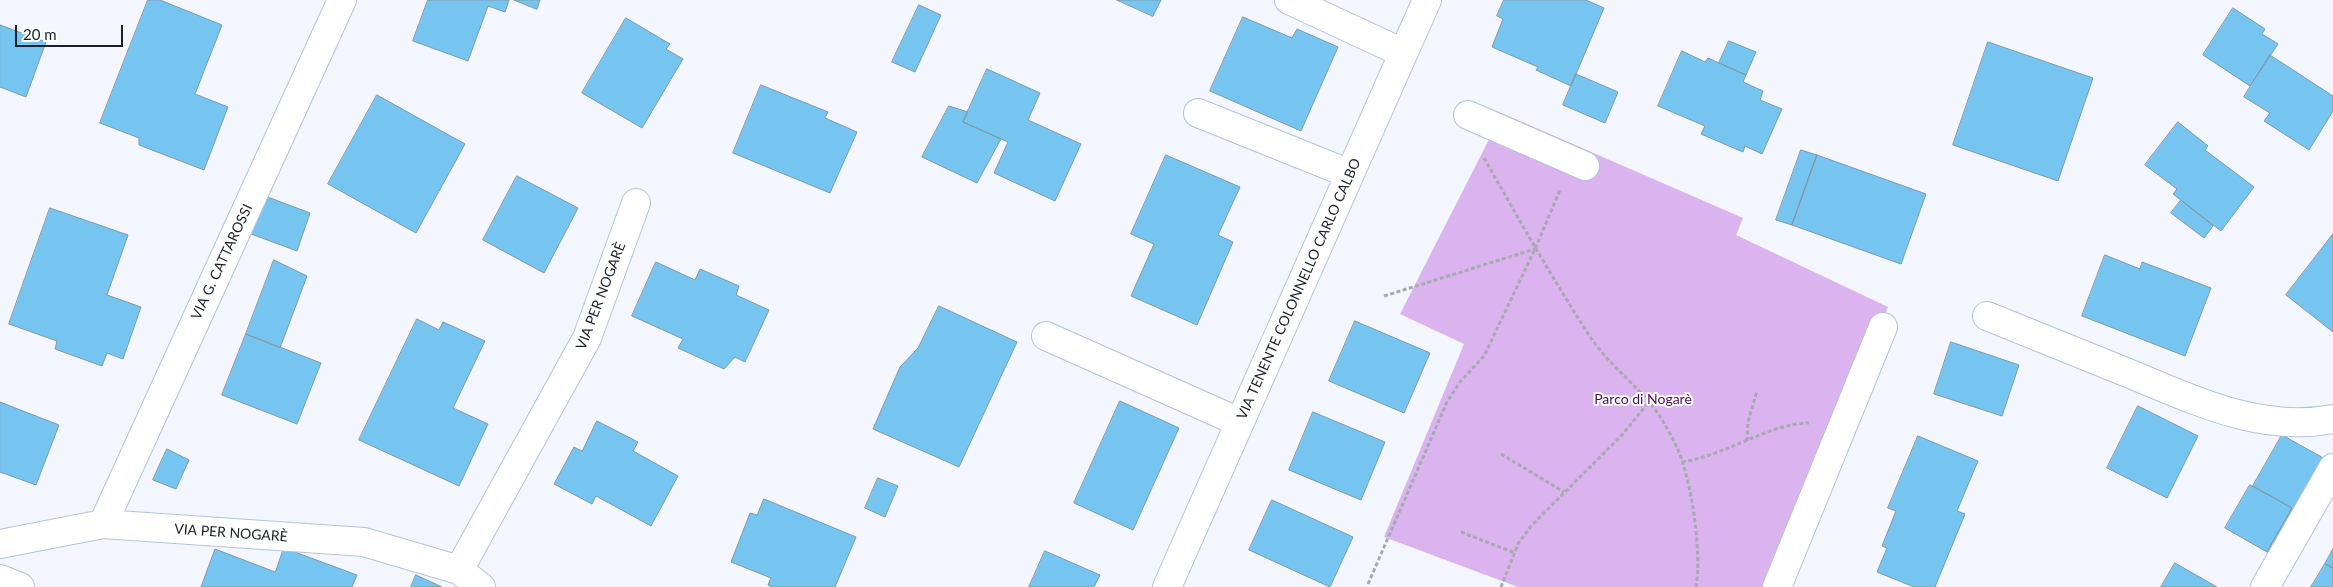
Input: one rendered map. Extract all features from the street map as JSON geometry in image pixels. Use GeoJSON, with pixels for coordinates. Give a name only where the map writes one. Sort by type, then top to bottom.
{"type":"FeatureCollection","features":[{"type":"Feature","properties":{"kind":"street","name":"VIA G. CATTAROSSI"},"geometry":{"type":"LineString","coordinates":[[103,524],[342,0]]}},
{"type":"Feature","properties":{"kind":"street"},"geometry":{"type":"LineString","coordinates":[[1289,0],[1403,53]]}},
{"type":"Feature","properties":{"kind":"street","name":"VIA TENENTE COLONNELLO CARLO CALBO"},"geometry":{"type":"LineString","coordinates":[[1175,584],[1240,422],[1426,0]]}},
{"type":"Feature","properties":{"kind":"street"},"geometry":{"type":"LineString","coordinates":[[1198,113],[1350,174]]}},
{"type":"Feature","properties":{"kind":"street"},"geometry":{"type":"LineString","coordinates":[[1468,115],[1579,163]]}},
{"type":"Feature","properties":{"kind":"street","name":"VIA PER NOGARÈ"},"geometry":{"type":"LineString","coordinates":[[459,570],[587,338],[636,203]]}},
{"type":"Feature","properties":{"kind":"street"},"geometry":{"type":"LineString","coordinates":[[1987,316],[2226,413],[2270,421],[2309,423],[2333,419]]}},
{"type":"Feature","properties":{"kind":"street"},"geometry":{"type":"LineString","coordinates":[[1777,587],[1883,327]]}},
{"type":"Feature","properties":{"kind":"street"},"geometry":{"type":"LineString","coordinates":[[1046,336],[1240,422]]}},
{"type":"Feature","properties":{"kind":"street"},"geometry":{"type":"LineString","coordinates":[[2265,587],[2333,468]]}},
{"type":"Feature","properties":{"kind":"street","name":"VIA PER NOGARÈ"},"geometry":{"type":"LineString","coordinates":[[0,544],[103,524],[364,542],[459,570],[481,587]]}},
{"type":"Feature","properties":{"kind":"street"},"geometry":{"type":"LineString","coordinates":[[0,579],[20,587]]}},
{"type":"Feature","properties":{"kind":"path"},"geometry":{"type":"LineString","coordinates":[[1484,156],[1536,249],[1590,337],[1658,415],[1679,452],[1688,487],[1696,537],[1698,574],[1696,587]]}},
{"type":"Feature","properties":{"kind":"path"},"geometry":{"type":"LineString","coordinates":[[1368,584],[1447,402],[1460,382],[1484,356],[1579,163]]}},
{"type":"Feature","properties":{"kind":"path"},"geometry":{"type":"LineString","coordinates":[[1384,296],[1536,249]]}},
{"type":"Feature","properties":{"kind":"path"},"geometry":{"type":"LineString","coordinates":[[1747,441],[1748,422],[1757,391]]}},
{"type":"Feature","properties":{"kind":"path"},"geometry":{"type":"LineString","coordinates":[[1501,587],[1515,553],[1531,526],[1622,436],[1648,403]]}},
{"type":"Feature","properties":{"kind":"path"},"geometry":{"type":"LineString","coordinates":[[1682,462],[1712,455],[1794,424],[1824,424],[1841,430]]}},
{"type":"Feature","properties":{"kind":"path"},"geometry":{"type":"LineString","coordinates":[[1501,454],[1564,492]]}},
{"type":"Feature","properties":{"kind":"path"},"geometry":{"type":"LineString","coordinates":[[1461,532],[1515,553]]}},
{"type":"Feature","properties":{"kind":"green space","name":"Parco di Nogarè"},"geometry":{"type":"Polygon","coordinates":[[[1497,111],[1743,218],[1736,235],[1888,307],[1778,587],[1518,587],[1384,537],[1464,344],[1400,314],[1502,114],[1497,111]]]}},
{"type":"Feature","properties":{"kind":"building"},"geometry":{"type":"Polygon","coordinates":[[[148,0],[160,0],[222,25],[195,94],[228,107],[204,170],[139,145],[139,138],[100,123],[148,0]]]}},
{"type":"Feature","properties":{"kind":"building"},"geometry":{"type":"Polygon","coordinates":[[[428,0],[509,0],[505,12],[488,6],[468,61],[413,41],[428,0]]]}},
{"type":"Feature","properties":{"kind":"building"},"geometry":{"type":"Polygon","coordinates":[[[514,0],[540,0],[537,9],[514,0]]]}},
{"type":"Feature","properties":{"kind":"building"},"geometry":{"type":"Polygon","coordinates":[[[1117,0],[1161,0],[1153,16],[1117,0]]]}},
{"type":"Feature","properties":{"kind":"building"},"geometry":{"type":"Polygon","coordinates":[[[1504,0],[1586,0],[1604,8],[1571,86],[1536,70],[1538,67],[1492,47],[1503,19],[1497,16],[1504,0]]]}},
{"type":"Feature","properties":{"kind":"building"},"geometry":{"type":"Polygon","coordinates":[[[919,5],[941,15],[915,72],[892,62],[919,5]]]}},
{"type":"Feature","properties":{"kind":"building"},"geometry":{"type":"Polygon","coordinates":[[[2233,8],[2265,29],[2262,34],[2278,44],[2250,86],[2203,55],[2233,8]]]}},
{"type":"Feature","properties":{"kind":"building"},"geometry":{"type":"Polygon","coordinates":[[[1243,17],[1292,38],[1297,29],[1338,47],[1301,131],[1210,91],[1243,17]]]}},
{"type":"Feature","properties":{"kind":"building"},"geometry":{"type":"Polygon","coordinates":[[[626,18],[670,44],[666,49],[683,59],[642,128],[582,93],[626,18]]]}},
{"type":"Feature","properties":{"kind":"building"},"geometry":{"type":"Polygon","coordinates":[[[0,25],[46,42],[26,97],[0,87],[0,25]]]}},
{"type":"Feature","properties":{"kind":"building"},"geometry":{"type":"Polygon","coordinates":[[[1729,41],[1756,52],[1746,75],[1719,63],[1729,41]]]}},
{"type":"Feature","properties":{"kind":"building"},"geometry":{"type":"Polygon","coordinates":[[[1988,42],[2093,78],[2058,181],[1953,145],[1988,42]]]}},
{"type":"Feature","properties":{"kind":"building"},"geometry":{"type":"Polygon","coordinates":[[[1682,51],[1705,62],[1708,58],[1746,75],[1743,82],[1763,91],[1760,100],[1782,109],[1762,154],[1745,146],[1743,152],[1701,134],[1705,126],[1658,106],[1682,51]]]}},
{"type":"Feature","properties":{"kind":"building"},"geometry":{"type":"Polygon","coordinates":[[[2270,55],[2333,96],[2333,111],[2309,150],[2264,121],[2270,113],[2244,97],[2270,55]]]}},
{"type":"Feature","properties":{"kind":"building"},"geometry":{"type":"Polygon","coordinates":[[[987,69],[1040,93],[1028,120],[1081,144],[1055,201],[994,173],[1008,142],[963,122],[987,69]]]}},
{"type":"Feature","properties":{"kind":"building"},"geometry":{"type":"Polygon","coordinates":[[[1576,74],[1618,92],[1605,123],[1563,105],[1576,74]]]}},
{"type":"Feature","properties":{"kind":"building"},"geometry":{"type":"Polygon","coordinates":[[[761,85],[828,112],[825,118],[857,132],[830,193],[733,153],[761,85]]]}},
{"type":"Feature","properties":{"kind":"building"},"geometry":{"type":"Polygon","coordinates":[[[377,95],[465,144],[416,233],[328,184],[377,95]]]}},
{"type":"Feature","properties":{"kind":"building"},"geometry":{"type":"Polygon","coordinates":[[[949,106],[968,112],[963,122],[1001,139],[977,183],[922,157],[949,106]]]}},
{"type":"Feature","properties":{"kind":"building"},"geometry":{"type":"Polygon","coordinates":[[[2178,122],[2208,146],[2205,150],[2254,187],[2221,231],[2173,194],[2177,189],[2145,165],[2178,122]]]}},
{"type":"Feature","properties":{"kind":"building"},"geometry":{"type":"Polygon","coordinates":[[[1801,150],[1817,155],[1792,225],[1776,220],[1801,150]]]}},
{"type":"Feature","properties":{"kind":"building"},"geometry":{"type":"Polygon","coordinates":[[[1166,155],[1240,187],[1218,235],[1233,242],[1197,325],[1131,296],[1154,244],[1131,234],[1166,155]]]}},
{"type":"Feature","properties":{"kind":"building"},"geometry":{"type":"Polygon","coordinates":[[[1817,155],[1926,194],[1901,264],[1792,225],[1817,155]]]}},
{"type":"Feature","properties":{"kind":"building"},"geometry":{"type":"Polygon","coordinates":[[[517,176],[578,208],[544,273],[483,240],[517,176]]]}},
{"type":"Feature","properties":{"kind":"building"},"geometry":{"type":"Polygon","coordinates":[[[257,193],[310,213],[297,251],[243,231],[257,193]]]}},
{"type":"Feature","properties":{"kind":"building"},"geometry":{"type":"Polygon","coordinates":[[[2181,200],[2213,226],[2204,238],[2171,213],[2181,200]]]}},
{"type":"Feature","properties":{"kind":"building"},"geometry":{"type":"Polygon","coordinates":[[[50,208],[128,235],[107,295],[141,307],[123,359],[107,353],[102,366],[55,349],[57,341],[9,324],[50,208]]]}},
{"type":"Feature","properties":{"kind":"building"},"geometry":{"type":"Polygon","coordinates":[[[2333,234],[2333,332],[2286,295],[2333,234]]]}},
{"type":"Feature","properties":{"kind":"building"},"geometry":{"type":"Polygon","coordinates":[[[2105,255],[2140,269],[2142,262],[2211,288],[2185,356],[2082,316],[2105,255]]]}},
{"type":"Feature","properties":{"kind":"building"},"geometry":{"type":"Polygon","coordinates":[[[274,260],[307,276],[280,348],[246,334],[274,260]]]}},
{"type":"Feature","properties":{"kind":"building"},"geometry":{"type":"Polygon","coordinates":[[[656,262],[695,280],[700,269],[739,286],[736,295],[769,310],[745,362],[735,357],[724,369],[678,348],[683,339],[632,316],[656,262]]]}},
{"type":"Feature","properties":{"kind":"building"},"geometry":{"type":"Polygon","coordinates":[[[939,306],[1017,342],[959,467],[873,429],[900,367],[918,348],[939,306]]]}},
{"type":"Feature","properties":{"kind":"building"},"geometry":{"type":"Polygon","coordinates":[[[417,319],[439,330],[443,322],[485,341],[453,408],[488,424],[459,486],[359,440],[417,319]]]}},
{"type":"Feature","properties":{"kind":"building"},"geometry":{"type":"Polygon","coordinates":[[[1355,321],[1430,353],[1404,413],[1329,381],[1355,321]]]}},
{"type":"Feature","properties":{"kind":"building"},"geometry":{"type":"Polygon","coordinates":[[[246,334],[321,363],[297,424],[222,395],[246,334]]]}},
{"type":"Feature","properties":{"kind":"building"},"geometry":{"type":"Polygon","coordinates":[[[1951,342],[2019,365],[2002,416],[1934,394],[1951,342]]]}},
{"type":"Feature","properties":{"kind":"building"},"geometry":{"type":"Polygon","coordinates":[[[1120,401],[1179,428],[1133,530],[1074,503],[1120,401]]]}},
{"type":"Feature","properties":{"kind":"building"},"geometry":{"type":"Polygon","coordinates":[[[0,402],[59,425],[36,485],[0,472],[0,402]]]}},
{"type":"Feature","properties":{"kind":"building"},"geometry":{"type":"Polygon","coordinates":[[[2138,406],[2198,436],[2167,498],[2107,468],[2138,406]]]}},
{"type":"Feature","properties":{"kind":"building"},"geometry":{"type":"Polygon","coordinates":[[[1313,412],[1385,442],[1361,500],[1289,470],[1313,412]]]}},
{"type":"Feature","properties":{"kind":"building"},"geometry":{"type":"Polygon","coordinates":[[[597,421],[638,442],[633,451],[678,476],[651,526],[596,496],[592,504],[554,484],[574,447],[582,451],[597,421]]]}},
{"type":"Feature","properties":{"kind":"building"},"geometry":{"type":"Polygon","coordinates":[[[2282,435],[2327,460],[2273,555],[2267,552],[2292,508],[2253,486],[2282,435]]]}},
{"type":"Feature","properties":{"kind":"building"},"geometry":{"type":"Polygon","coordinates":[[[1918,436],[1978,461],[1957,511],[1965,514],[1935,587],[1914,587],[1877,572],[1887,548],[1882,546],[1896,511],[1888,508],[1918,436]]]}},
{"type":"Feature","properties":{"kind":"building"},"geometry":{"type":"Polygon","coordinates":[[[167,449],[189,460],[176,489],[153,480],[167,449]]]}},
{"type":"Feature","properties":{"kind":"building"},"geometry":{"type":"Polygon","coordinates":[[[878,478],[898,486],[885,517],[865,508],[878,478]]]}},
{"type":"Feature","properties":{"kind":"building"},"geometry":{"type":"Polygon","coordinates":[[[2250,485],[2292,508],[2267,552],[2225,528],[2250,485]]]}},
{"type":"Feature","properties":{"kind":"building"},"geometry":{"type":"Polygon","coordinates":[[[764,499],[856,537],[835,587],[772,587],[768,585],[771,578],[731,562],[750,513],[757,515],[764,499]]]}},
{"type":"Feature","properties":{"kind":"building"},"geometry":{"type":"Polygon","coordinates":[[[1272,500],[1353,537],[1330,587],[1249,550],[1272,500]]]}},
{"type":"Feature","properties":{"kind":"building"},"geometry":{"type":"Polygon","coordinates":[[[284,548],[357,575],[352,587],[201,587],[215,549],[275,572],[284,548]]]}},
{"type":"Feature","properties":{"kind":"building"},"geometry":{"type":"Polygon","coordinates":[[[2333,549],[2333,568],[2325,564],[2333,549]]]}},
{"type":"Feature","properties":{"kind":"building"},"geometry":{"type":"Polygon","coordinates":[[[1045,551],[1100,575],[1094,587],[1029,587],[1045,551]]]}},
{"type":"Feature","properties":{"kind":"building"},"geometry":{"type":"Polygon","coordinates":[[[2175,563],[2217,587],[2161,587],[2175,563]]]}},
{"type":"Feature","properties":{"kind":"building"},"geometry":{"type":"Polygon","coordinates":[[[2325,564],[2333,568],[2333,587],[2311,587],[2325,564]]]}},
{"type":"Feature","properties":{"kind":"building"},"geometry":{"type":"Polygon","coordinates":[[[416,575],[442,587],[411,587],[416,575]]]}}]}
